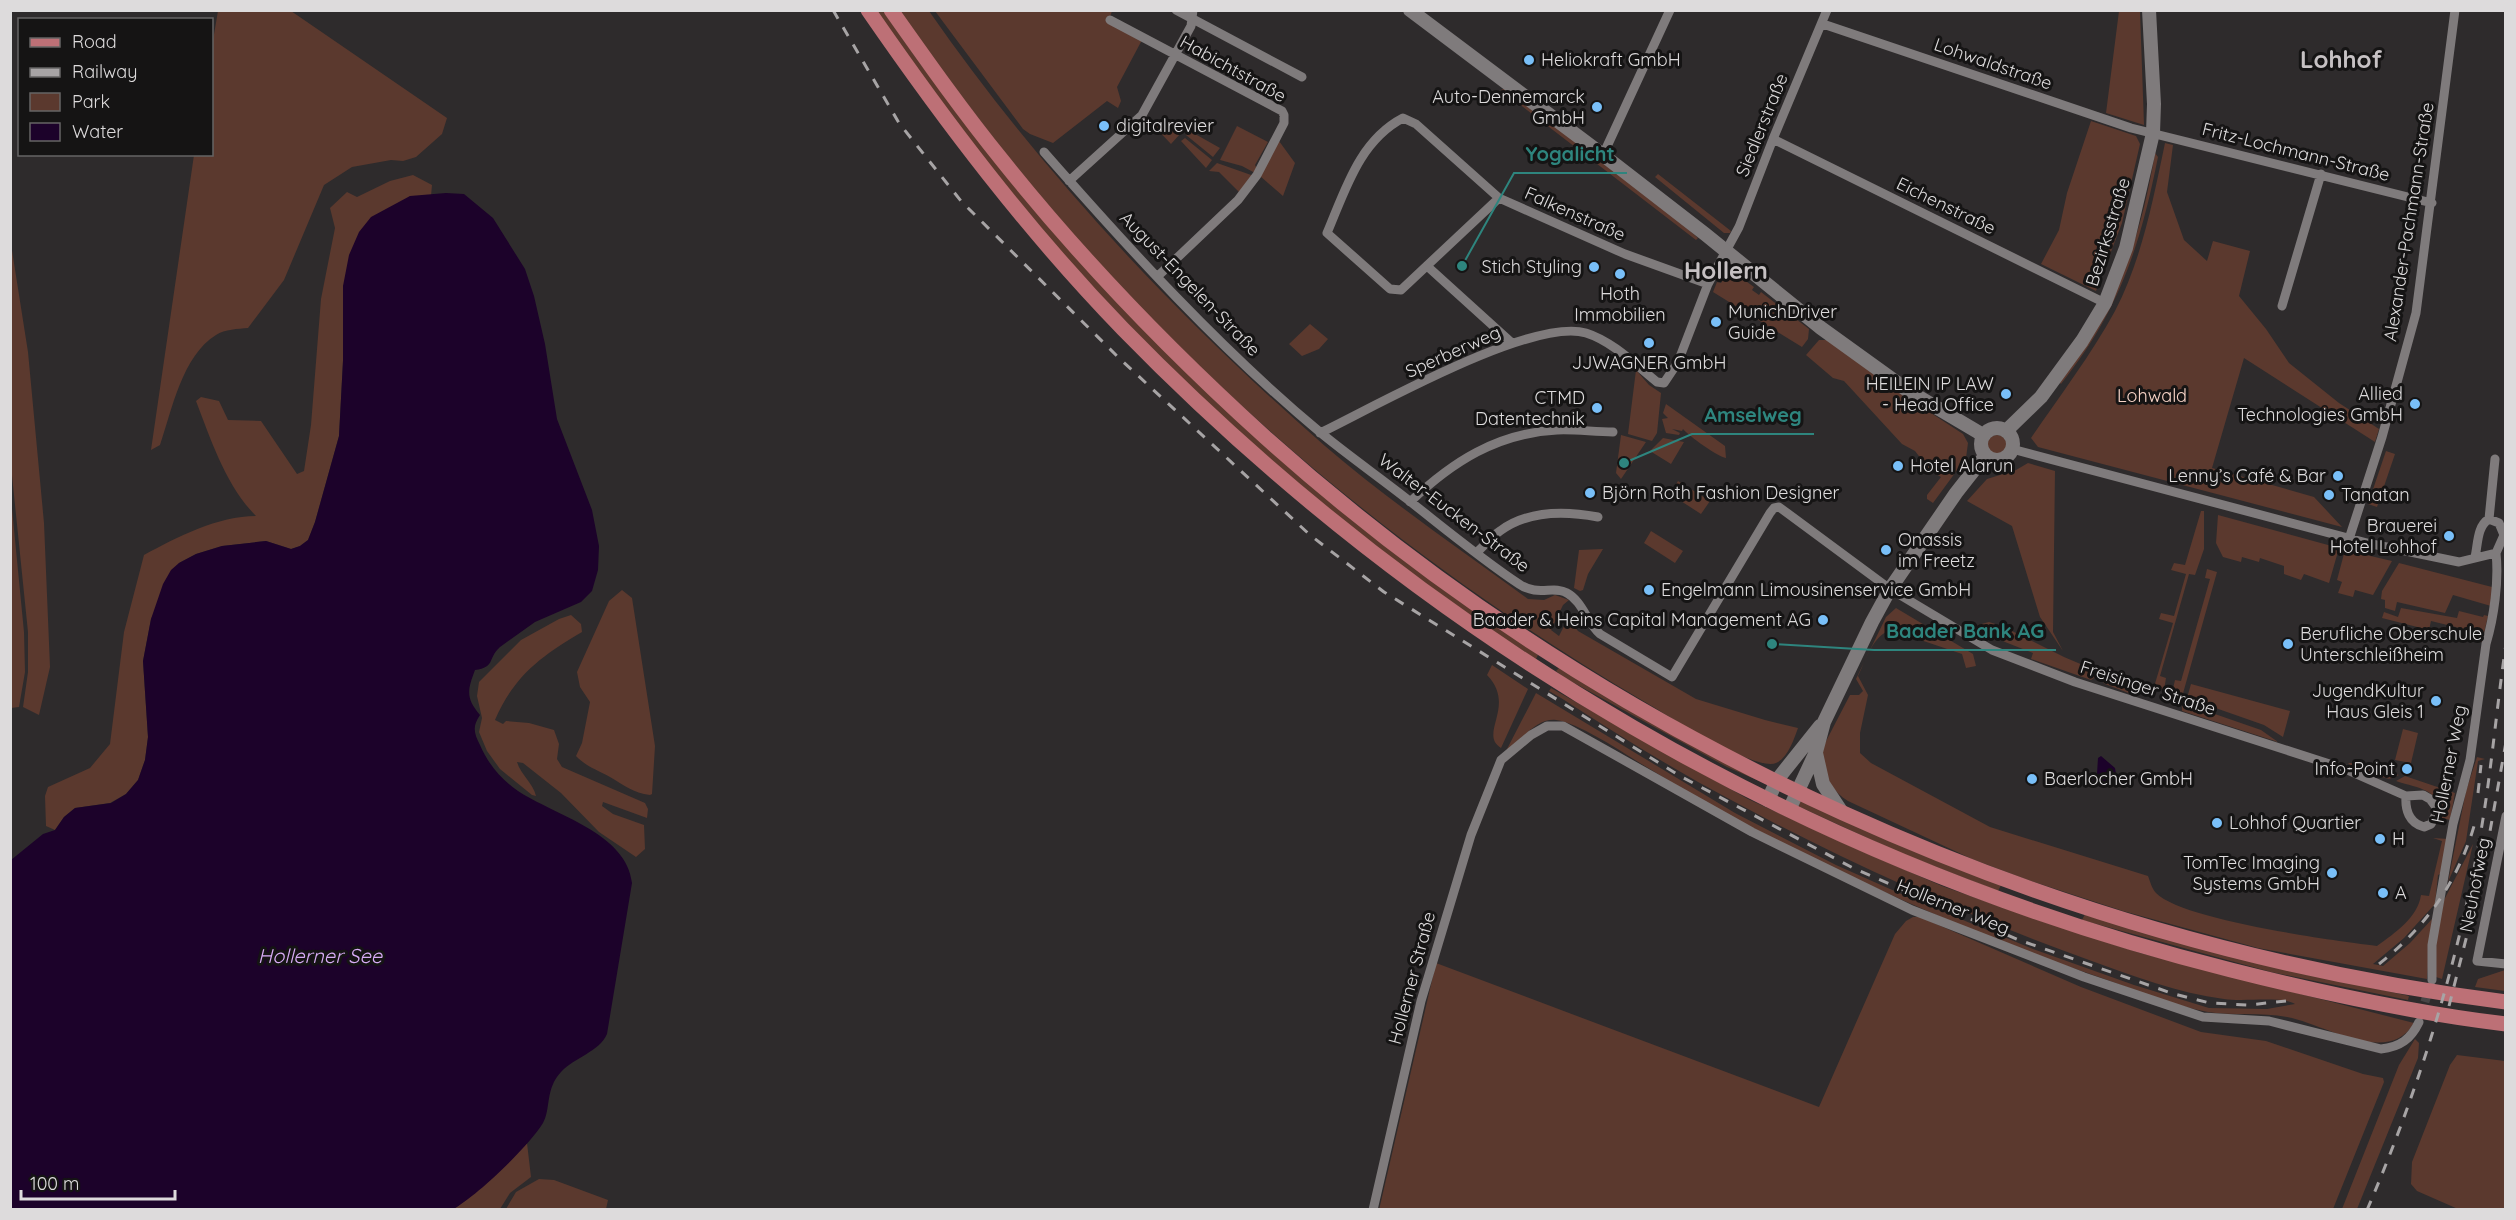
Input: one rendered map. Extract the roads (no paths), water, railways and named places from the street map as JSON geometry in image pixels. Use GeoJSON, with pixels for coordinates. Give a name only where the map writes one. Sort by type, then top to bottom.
{"type":"FeatureCollection","features":[{"type":"Feature","properties":{"kind":"main road"},"geometry":{"type":"LineString","coordinates":[[868,10],[941,116],[1004,196],[1121,328],[1192,398],[1284,481],[1355,540],[1488,637],[1615,718],[1703,768],[1789,810],[1936,875],[2077,926],[2256,977],[2406,1009],[2505,1024]]}},
{"type":"Feature","properties":{"kind":"main road"},"geometry":{"type":"LineString","coordinates":[[891,10],[1003,161],[1074,245],[1205,380],[1328,491],[1503,622],[1568,665],[1672,726],[1797,791],[1984,872],[2098,911],[2202,942],[2411,988],[2505,1002]]}},
{"type":"Feature","properties":{"kind":"street"},"geometry":{"type":"LineString","coordinates":[[1176,10],[1193,15],[1302,77]]}},
{"type":"Feature","properties":{"kind":"street"},"geometry":{"type":"LineString","coordinates":[[1410,10],[1603,155],[1821,328],[1902,387],[1983,435]]}},
{"type":"Feature","properties":{"kind":"street"},"geometry":{"type":"LineString","coordinates":[[1603,155],[1670,10]]}},
{"type":"Feature","properties":{"kind":"street","name":"Siedlerstraße"},"geometry":{"type":"LineString","coordinates":[[1664,383],[1678,362],[1708,284],[1739,227],[1827,10]]}},
{"type":"Feature","properties":{"kind":"street","name":"Bezirksstraße"},"geometry":{"type":"LineString","coordinates":[[2006,431],[2041,397],[2082,340],[2105,303],[2126,248],[2152,134],[2154,104],[2149,10]]}},
{"type":"Feature","properties":{"kind":"street","name":"Alexander-Pachmann-Straße"},"geometry":{"type":"LineString","coordinates":[[2349,539],[2401,374],[2416,313],[2432,203],[2455,10]]}},
{"type":"Feature","properties":{"kind":"street"},"geometry":{"type":"LineString","coordinates":[[1069,181],[1142,115],[1191,26],[1193,15]]}},
{"type":"Feature","properties":{"kind":"street","name":"Habichtstraße"},"geometry":{"type":"LineString","coordinates":[[1110,20],[1281,111],[1285,121],[1257,175],[1238,200],[1158,276]]}},
{"type":"Feature","properties":{"kind":"street","name":"Lohwaldstraße"},"geometry":{"type":"LineString","coordinates":[[1823,24],[2152,134]]}},
{"type":"Feature","properties":{"kind":"street","name":"Falkenstraße"},"geometry":{"type":"LineString","coordinates":[[1427,266],[1401,290],[1395,291],[1327,233],[1361,156],[1403,118],[1416,124],[1499,198],[1619,252],[1708,284]]}},
{"type":"Feature","properties":{"kind":"street","name":"Fritz-Lochmann-Straße"},"geometry":{"type":"LineString","coordinates":[[2152,134],[2432,203]]}},
{"type":"Feature","properties":{"kind":"street","name":"Eichenstraße"},"geometry":{"type":"LineString","coordinates":[[1773,139],[2105,303]]}},
{"type":"Feature","properties":{"kind":"street","name":"August-Engelen-Straße"},"geometry":{"type":"LineString","coordinates":[[1044,152],[1235,356],[1320,432]]}},
{"type":"Feature","properties":{"kind":"street"},"geometry":{"type":"LineString","coordinates":[[2282,306],[2321,174]]}},
{"type":"Feature","properties":{"kind":"street"},"geometry":{"type":"LineString","coordinates":[[1499,198],[1427,266],[1512,343]]}},
{"type":"Feature","properties":{"kind":"street","name":"Sperberweg"},"geometry":{"type":"LineString","coordinates":[[1320,432],[1478,356],[1512,343],[1571,330],[1586,333],[1621,354],[1657,382],[1664,383]]}},
{"type":"Feature","properties":{"kind":"street"},"geometry":{"type":"LineString","coordinates":[[1991,429],[2006,431],[2012,439],[2012,449],[2006,458],[1990,459],[1985,456],[1980,444],[1983,435],[1991,429]]}},
{"type":"Feature","properties":{"kind":"street"},"geometry":{"type":"LineString","coordinates":[[1410,502],[1448,468],[1490,444],[1518,435],[1549,431],[1613,432]]}},
{"type":"Feature","properties":{"kind":"street","name":"Walter-Eucken-Straße"},"geometry":{"type":"LineString","coordinates":[[1320,432],[1476,554],[1522,586],[1536,592],[1565,591],[1577,600],[1590,625],[1600,634],[1672,677],[1774,508],[1779,507],[1890,590]]}},
{"type":"Feature","properties":{"kind":"street"},"geometry":{"type":"LineString","coordinates":[[2012,449],[2349,539],[2459,562],[2496,553]]}},
{"type":"Feature","properties":{"kind":"street"},"geometry":{"type":"LineString","coordinates":[[1789,810],[1816,752],[1824,722],[1854,656],[1890,590],[1956,493],[1985,456]]}},
{"type":"Feature","properties":{"kind":"street"},"geometry":{"type":"LineString","coordinates":[[2475,557],[2480,528],[2489,519],[2495,459]]}},
{"type":"Feature","properties":{"kind":"street"},"geometry":{"type":"LineString","coordinates":[[1476,554],[1500,530],[1538,515],[1572,512],[1598,517]]}},
{"type":"Feature","properties":{"kind":"street","name":"Hollerner Weg"},"geometry":{"type":"LineString","coordinates":[[2432,980],[2432,945],[2453,824],[2470,760],[2487,642],[2491,630],[2497,570],[2496,553],[2504,535],[2499,523],[2489,519]]}},
{"type":"Feature","properties":{"kind":"street","name":"Freisinger Straße"},"geometry":{"type":"LineString","coordinates":[[1890,590],[1992,650],[2075,682],[2345,769],[2406,796]]}},
{"type":"Feature","properties":{"kind":"street"},"geometry":{"type":"LineString","coordinates":[[1768,800],[1776,780],[1824,722]]}},
{"type":"Feature","properties":{"kind":"street","name":"Hollerner Weg"},"geometry":{"type":"LineString","coordinates":[[1500,760],[1531,735],[1547,726],[1563,726],[1752,832],[1912,910],[2084,977],[2204,1017],[2269,1021],[2381,1049],[2397,1047],[2415,1030],[2419,1022]]}},
{"type":"Feature","properties":{"kind":"street"},"geometry":{"type":"LineString","coordinates":[[1816,752],[1823,784],[1840,811]]}},
{"type":"Feature","properties":{"kind":"street","name":"Hollerner Straße"},"geometry":{"type":"LineString","coordinates":[[1373,1209],[1421,1001],[1471,835],[1500,760]]}},
{"type":"Feature","properties":{"kind":"street","name":"Neuhofweg"},"geometry":{"type":"LineString","coordinates":[[2505,816],[2477,961],[2505,964]]}},
{"type":"Feature","properties":{"kind":"water","name":"Hollerner See"},"geometry":{"type":"Polygon","coordinates":[[[464,194],[493,218],[525,269],[545,344],[557,419],[592,510],[599,546],[598,570],[592,591],[581,602],[535,622],[500,647],[489,665],[475,670],[469,694],[472,704],[480,715],[475,727],[476,737],[487,759],[501,776],[518,791],[569,817],[603,838],[617,851],[627,866],[632,883],[607,1034],[593,1050],[567,1067],[556,1078],[550,1092],[543,1123],[536,1133],[488,1183],[453,1209],[11,1209],[11,860],[43,834],[55,830],[64,817],[75,808],[111,803],[126,794],[138,780],[145,760],[148,737],[143,661],[151,619],[163,584],[171,570],[196,554],[222,546],[266,541],[291,549],[308,540],[339,436],[343,361],[343,286],[349,255],[359,232],[371,217],[410,196],[464,194]]]}},
{"type":"Feature","properties":{"kind":"water"},"geometry":{"type":"Polygon","coordinates":[[[2101,756],[2115,768],[2117,780],[2111,785],[2100,787],[2093,782],[2097,774],[2098,758],[2101,756]]]}},
{"type":"Feature","properties":{"kind":"tunnel"},"geometry":{"type":"LineString","coordinates":[[2421,1015],[2430,985]]}},
{"type":"Feature","properties":{"kind":"railway"},"geometry":{"type":"LineString","coordinates":[[833,10],[899,123],[961,201],[1119,358],[1310,535],[1384,592],[1680,776],[1853,868],[2019,940],[2174,994],[2210,1003],[2248,1005],[2286,1001]]}},
{"type":"Feature","properties":{"kind":"railway"},"geometry":{"type":"LineString","coordinates":[[2367,1210],[2421,1069],[2462,924],[2486,802],[2506,644]]}},
{"type":"Feature","properties":{"kind":"railway"},"geometry":{"type":"LineString","coordinates":[[2449,1006],[2482,876],[2506,742]]}},
{"type":"Feature","properties":{"kind":"railway"},"geometry":{"type":"LineString","coordinates":[[2478,793],[2481,765]]}},
{"type":"Feature","properties":{"kind":"railway"},"geometry":{"type":"LineString","coordinates":[[2379,964],[2412,934],[2440,900],[2461,862],[2476,819]]}},
{"type":"Feature","properties":{"kind":"place","name":"Heliokraft GmbH"},"geometry":{"type":"Point","coordinates":[1529,60]}},
{"type":"Feature","properties":{"kind":"place","name":"Auto-Dennemarck GmbH"},"geometry":{"type":"Point","coordinates":[1597,107]}},
{"type":"Feature","properties":{"kind":"place","name":"digitalrevier"},"geometry":{"type":"Point","coordinates":[1104,126]}},
{"type":"Feature","properties":{"kind":"place","name":"Yogalicht"},"geometry":{"type":"Point","coordinates":[1462,266]}},
{"type":"Feature","properties":{"kind":"place","name":"Stich Styling"},"geometry":{"type":"Point","coordinates":[1594,267]}},
{"type":"Feature","properties":{"kind":"place","name":"Hoth Immobilien"},"geometry":{"type":"Point","coordinates":[1620,274]}},
{"type":"Feature","properties":{"kind":"place","name":"MunichDriver Guide"},"geometry":{"type":"Point","coordinates":[1716,322]}},
{"type":"Feature","properties":{"kind":"place","name":"JJWAGNER GmbH"},"geometry":{"type":"Point","coordinates":[1649,343]}},
{"type":"Feature","properties":{"kind":"place","name":"HEILEIN IP LAW - Head Office"},"geometry":{"type":"Point","coordinates":[2006,394]}},
{"type":"Feature","properties":{"kind":"place","name":"Allied Technologies GmbH"},"geometry":{"type":"Point","coordinates":[2415,404]}},
{"type":"Feature","properties":{"kind":"place","name":"CTMD Datentechnik"},"geometry":{"type":"Point","coordinates":[1597,408]}},
{"type":"Feature","properties":{"kind":"place","name":"Amselweg"},"geometry":{"type":"Point","coordinates":[1624,463]}},
{"type":"Feature","properties":{"kind":"place","name":"Hotel Alarun"},"geometry":{"type":"Point","coordinates":[1898,466]}},
{"type":"Feature","properties":{"kind":"place","name":"Lenny’s Café & Bar"},"geometry":{"type":"Point","coordinates":[2338,476]}},
{"type":"Feature","properties":{"kind":"place","name":"Björn Roth Fashion Designer"},"geometry":{"type":"Point","coordinates":[1590,493]}},
{"type":"Feature","properties":{"kind":"place","name":"Tanatan"},"geometry":{"type":"Point","coordinates":[2329,495]}},
{"type":"Feature","properties":{"kind":"place","name":"Brauerei Hotel Lohhof"},"geometry":{"type":"Point","coordinates":[2449,536]}},
{"type":"Feature","properties":{"kind":"place","name":"Onassis im Freetz"},"geometry":{"type":"Point","coordinates":[1886,550]}},
{"type":"Feature","properties":{"kind":"place","name":"Engelmann Limousinenservice GmbH"},"geometry":{"type":"Point","coordinates":[1649,590]}},
{"type":"Feature","properties":{"kind":"place","name":"Baader & Heins Capital Management AG"},"geometry":{"type":"Point","coordinates":[1823,620]}},
{"type":"Feature","properties":{"kind":"place","name":"Baader Bank AG"},"geometry":{"type":"Point","coordinates":[1772,644]}},
{"type":"Feature","properties":{"kind":"place","name":"Berufliche Oberschule Unterschleißheim"},"geometry":{"type":"Point","coordinates":[2288,644]}},
{"type":"Feature","properties":{"kind":"place","name":"JugendKultur Haus Gleis 1"},"geometry":{"type":"Point","coordinates":[2436,701]}},
{"type":"Feature","properties":{"kind":"place","name":"Info-Point"},"geometry":{"type":"Point","coordinates":[2407,769]}},
{"type":"Feature","properties":{"kind":"place","name":"Baerlocher GmbH"},"geometry":{"type":"Point","coordinates":[2032,779]}},
{"type":"Feature","properties":{"kind":"place","name":"Lohhof Quartier"},"geometry":{"type":"Point","coordinates":[2217,823]}},
{"type":"Feature","properties":{"kind":"place","name":"H"},"geometry":{"type":"Point","coordinates":[2380,839]}},
{"type":"Feature","properties":{"kind":"place","name":"TomTec Imaging Systems GmbH"},"geometry":{"type":"Point","coordinates":[2332,873]}},
{"type":"Feature","properties":{"kind":"place","name":"A"},"geometry":{"type":"Point","coordinates":[2383,893]}},
{"type":"Feature","properties":{"kind":"district","name":"Lohhof"},"geometry":{"type":"Point","coordinates":[2341,60]}},
{"type":"Feature","properties":{"kind":"district","name":"Hollern"},"geometry":{"type":"Point","coordinates":[1726,271]}},
{"type":"Feature","properties":{"kind":"park label","name":"Lohwald"},"geometry":{"type":"Point","coordinates":[2152,396]}}]}
